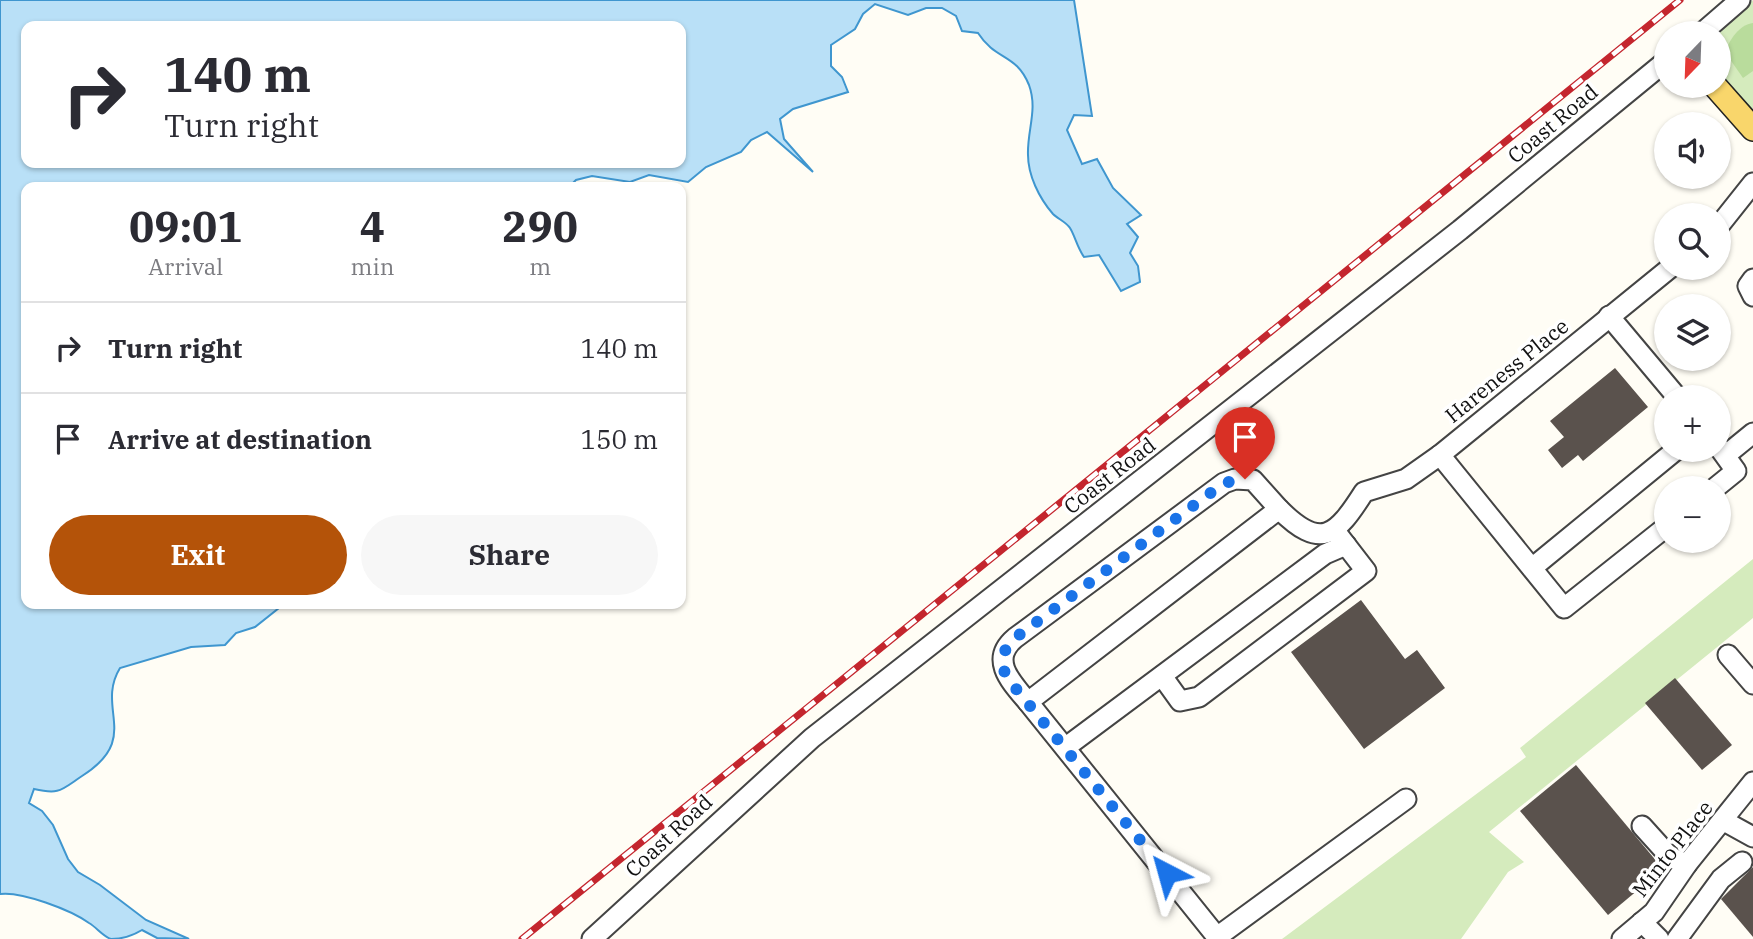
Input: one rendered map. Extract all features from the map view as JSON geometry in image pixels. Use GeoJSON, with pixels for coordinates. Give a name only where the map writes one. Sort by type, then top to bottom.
{"type":"FeatureCollection","features":[{"type":"Feature","properties":{"kind":"main road"},"geometry":{"type":"LineString","coordinates":[[1726,98],[1753,129]]}},
{"type":"Feature","properties":{"kind":"street"},"geometry":{"type":"LineString","coordinates":[[1716,21],[1740,0]]}},
{"type":"Feature","properties":{"kind":"street","name":"Coast Road"},"geometry":{"type":"LineString","coordinates":[[592,939],[812,738],[1460,230],[1654,71]]}},
{"type":"Feature","properties":{"kind":"street"},"geometry":{"type":"LineString","coordinates":[[1731,211],[1753,183]]}},
{"type":"Feature","properties":{"kind":"street"},"geometry":{"type":"LineString","coordinates":[[1753,279],[1748,286],[1753,296]]}},
{"type":"Feature","properties":{"kind":"street","name":"Hareness Place"},"geometry":{"type":"LineString","coordinates":[[1340,537],[1364,492],[1406,479],[1440,455],[1655,280]]}},
{"type":"Feature","properties":{"kind":"street"},"geometry":{"type":"LineString","coordinates":[[1609,316],[1667,385]]}},
{"type":"Feature","properties":{"kind":"street"},"geometry":{"type":"LineString","coordinates":[[1731,446],[1753,433]]}},
{"type":"Feature","properties":{"kind":"street"},"geometry":{"type":"LineString","coordinates":[[1440,455],[1564,608],[1654,537]]}},
{"type":"Feature","properties":{"kind":"street"},"geometry":{"type":"LineString","coordinates":[[1532,568],[1661,462]]}},
{"type":"Feature","properties":{"kind":"street"},"geometry":{"type":"LineString","coordinates":[[1730,462],[1736,471],[1730,476]]}},
{"type":"Feature","properties":{"kind":"street"},"geometry":{"type":"LineString","coordinates":[[1162,676],[1180,701],[1199,697],[1366,571],[1340,537],[1301,531],[1253,480],[1235,479],[1224,483],[1015,638],[1004,653],[1004,671],[1217,937],[1406,799]]}},
{"type":"Feature","properties":{"kind":"street"},"geometry":{"type":"LineString","coordinates":[[1028,702],[1279,509]]}},
{"type":"Feature","properties":{"kind":"street"},"geometry":{"type":"LineString","coordinates":[[1066,747],[1325,554],[1340,537]]}},
{"type":"Feature","properties":{"kind":"street"},"geometry":{"type":"LineString","coordinates":[[1728,655],[1753,684]]}},
{"type":"Feature","properties":{"kind":"street","name":"Minto Place"},"geometry":{"type":"LineString","coordinates":[[1622,939],[1654,912],[1687,864],[1753,782]]}},
{"type":"Feature","properties":{"kind":"street"},"geometry":{"type":"LineString","coordinates":[[1724,821],[1753,837]]}},
{"type":"Feature","properties":{"kind":"street"},"geometry":{"type":"LineString","coordinates":[[1642,826],[1670,857],[1687,864]]}},
{"type":"Feature","properties":{"kind":"street"},"geometry":{"type":"LineString","coordinates":[[1677,939],[1721,879],[1742,862]]}},
{"type":"Feature","properties":{"kind":"street"},"geometry":{"type":"LineString","coordinates":[[1642,922],[1659,939]]}},
{"type":"Feature","properties":{"kind":"green space"},"geometry":{"type":"Polygon","coordinates":[[[1753,0],[1753,118],[1731,89],[1731,21],[1753,0]]]}},
{"type":"Feature","properties":{"kind":"green space"},"geometry":{"type":"Polygon","coordinates":[[[1753,23],[1753,71],[1743,78],[1731,61],[1731,40],[1748,24],[1753,23]]]}},
{"type":"Feature","properties":{"kind":"green space"},"geometry":{"type":"Polygon","coordinates":[[[1753,559],[1753,618],[1489,832],[1524,862],[1508,872],[1461,939],[1282,939],[1526,757],[1520,748],[1753,559]]]}},
{"type":"Feature","properties":{"kind":"water"},"geometry":{"type":"Polygon","coordinates":[[[0,0],[1074,0],[1092,116],[1074,115],[1067,130],[1082,164],[1097,159],[1113,188],[1141,215],[1127,224],[1138,237],[1130,253],[1138,266],[1140,282],[1121,291],[1099,255],[1084,257],[1070,228],[1053,214],[1035,186],[1028,155],[1032,94],[1024,75],[978,33],[962,31],[956,16],[942,8],[926,8],[908,15],[875,4],[863,14],[855,29],[831,45],[831,66],[842,77],[848,92],[793,109],[780,119],[784,139],[813,172],[767,132],[751,140],[741,152],[706,167],[688,182],[649,175],[630,182],[592,176],[574,182],[21,182],[21,609],[278,609],[255,627],[236,633],[225,645],[191,647],[120,668],[112,697],[114,736],[110,749],[100,762],[64,788],[55,791],[34,789],[29,803],[42,811],[53,825],[68,859],[78,872],[146,920],[189,939],[157,938],[142,930],[127,937],[111,939],[81,918],[58,907],[33,898],[0,894],[0,0]]]}},
{"type":"Feature","properties":{"kind":"building"},"geometry":{"type":"Polygon","coordinates":[[[1615,368],[1648,407],[1583,461],[1578,455],[1562,468],[1548,450],[1564,437],[1550,421],[1615,368]]]}},
{"type":"Feature","properties":{"kind":"building"},"geometry":{"type":"Polygon","coordinates":[[[1361,600],[1405,659],[1417,650],[1445,688],[1364,749],[1291,652],[1361,600]]]}},
{"type":"Feature","properties":{"kind":"building"},"geometry":{"type":"Polygon","coordinates":[[[1675,678],[1732,745],[1702,770],[1645,703],[1675,678]]]}},
{"type":"Feature","properties":{"kind":"building"},"geometry":{"type":"Polygon","coordinates":[[[1576,765],[1663,869],[1608,915],[1520,811],[1576,765]]]}},
{"type":"Feature","properties":{"kind":"building"},"geometry":{"type":"Polygon","coordinates":[[[1753,867],[1753,937],[1721,899],[1753,867]]]}},
{"type":"Feature","properties":{"kind":"railway"},"geometry":{"type":"LineString","coordinates":[[522,939],[1680,0]]}},
{"type":"Feature","properties":{"kind":"route"},"geometry":{"type":"LineString","coordinates":[[1167,873],[1008,679],[1004,671],[1004,653],[1007,645],[1015,638],[1224,483],[1245,479]]}}]}
